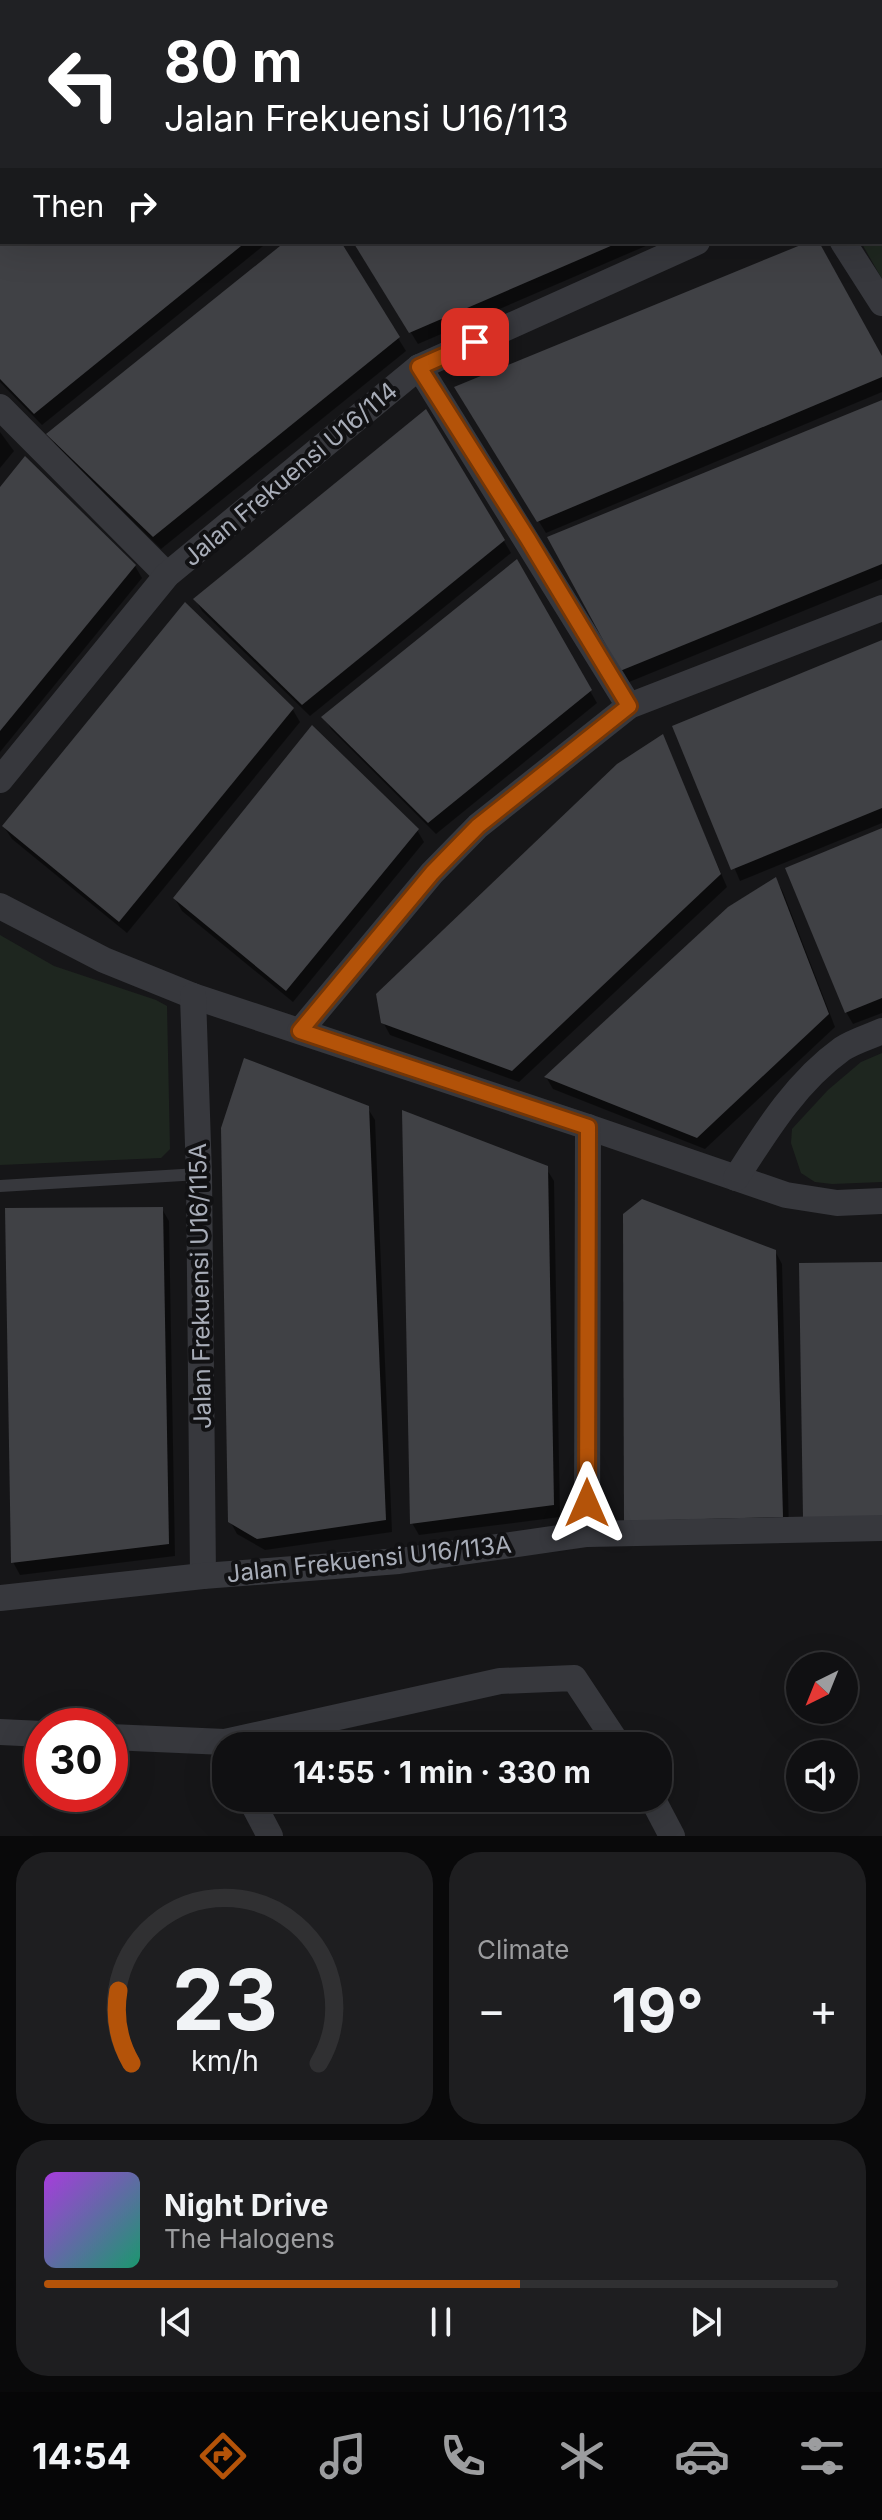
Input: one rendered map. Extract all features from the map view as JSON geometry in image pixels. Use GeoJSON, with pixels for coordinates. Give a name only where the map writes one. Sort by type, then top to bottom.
{"type":"FeatureCollection","features":[{"type":"Feature","properties":{"kind":"street","name":"Jalan Frekuensi U16/114"},"geometry":{"type":"LineString","coordinates":[[0,780],[167,575],[419,367],[693,244]]}},
{"type":"Feature","properties":{"kind":"street"},"geometry":{"type":"LineString","coordinates":[[844,244],[882,303]]}},
{"type":"Feature","properties":{"kind":"street"},"geometry":{"type":"LineString","coordinates":[[419,367],[629,706]]}},
{"type":"Feature","properties":{"kind":"street"},"geometry":{"type":"LineString","coordinates":[[0,407],[167,575]]}},
{"type":"Feature","properties":{"kind":"street"},"geometry":{"type":"LineString","coordinates":[[300,1031],[432,873],[478,826],[629,706],[882,608]]}},
{"type":"Feature","properties":{"kind":"street"},"geometry":{"type":"LineString","coordinates":[[0,906],[104,960],[193,996],[786,1195],[837,1203],[882,1201]]}},
{"type":"Feature","properties":{"kind":"street","name":"Jalan Frekuensi U16/115A"},"geometry":{"type":"LineString","coordinates":[[193,996],[199,1174],[203,1576]]}},
{"type":"Feature","properties":{"kind":"street"},"geometry":{"type":"LineString","coordinates":[[736,1178],[765,1132],[806,1079],[845,1047],[882,1031]]}},
{"type":"Feature","properties":{"kind":"street"},"geometry":{"type":"LineString","coordinates":[[587,1534],[588,1127]]}},
{"type":"Feature","properties":{"kind":"street","name":"Jalan Frekuensi U16/113A"},"geometry":{"type":"LineString","coordinates":[[0,1598],[203,1576],[399,1561],[587,1534],[882,1528]]}},
{"type":"Feature","properties":{"kind":"street"},"geometry":{"type":"LineString","coordinates":[[278,1732],[500,1681],[574,1678],[610,1732]]}},
{"type":"Feature","properties":{"kind":"street"},"geometry":{"type":"LineString","coordinates":[[0,1732],[24,1733]]}},
{"type":"Feature","properties":{"kind":"street"},"geometry":{"type":"LineString","coordinates":[[128,1738],[212,1743]]}},
{"type":"Feature","properties":{"kind":"street"},"geometry":{"type":"LineString","coordinates":[[257,1812],[270,1836]]}},
{"type":"Feature","properties":{"kind":"street"},"geometry":{"type":"LineString","coordinates":[[659,1812],[672,1836]]}},
{"type":"Feature","properties":{"kind":"lane"},"geometry":{"type":"LineString","coordinates":[[0,1186],[199,1174]]}},
{"type":"Feature","properties":{"kind":"shaded area"},"geometry":{"type":"Polygon","coordinates":[[[862,244],[882,244],[882,279],[862,244]]]}},
{"type":"Feature","properties":{"kind":"shaded area"},"geometry":{"type":"Polygon","coordinates":[[[0,935],[54,966],[167,1006],[170,1149],[161,1158],[0,1165],[0,935]]]}},
{"type":"Feature","properties":{"kind":"shaded area"},"geometry":{"type":"Polygon","coordinates":[[[882,1053],[882,1182],[815,1182],[801,1173],[791,1143],[792,1129],[828,1090],[861,1062],[882,1053]]]}},
{"type":"Feature","properties":{"kind":"building"},"geometry":{"type":"Polygon","coordinates":[[[244,244],[34,414],[0,379],[0,246],[244,244]]]}},
{"type":"Feature","properties":{"kind":"building"},"geometry":{"type":"Polygon","coordinates":[[[283,244],[342,244],[400,337],[153,537],[46,434],[283,244]]]}},
{"type":"Feature","properties":{"kind":"building"},"geometry":{"type":"Polygon","coordinates":[[[354,244],[615,244],[409,333],[354,244]]]}},
{"type":"Feature","properties":{"kind":"building"},"geometry":{"type":"Polygon","coordinates":[[[803,244],[820,244],[882,356],[882,377],[537,522],[454,387],[803,244]]]}},
{"type":"Feature","properties":{"kind":"building"},"geometry":{"type":"Polygon","coordinates":[[[882,400],[882,564],[620,671],[547,537],[882,400]]]}},
{"type":"Feature","properties":{"kind":"building"},"geometry":{"type":"Polygon","coordinates":[[[426,409],[505,540],[302,705],[193,599],[426,409]]]}},
{"type":"Feature","properties":{"kind":"building"},"geometry":{"type":"Polygon","coordinates":[[[25,456],[136,565],[0,731],[0,487],[25,456]]]}},
{"type":"Feature","properties":{"kind":"building"},"geometry":{"type":"Polygon","coordinates":[[[517,559],[592,690],[428,823],[321,717],[517,559]]]}},
{"type":"Feature","properties":{"kind":"building"},"geometry":{"type":"Polygon","coordinates":[[[185,602],[294,708],[119,922],[2,826],[185,602]]]}},
{"type":"Feature","properties":{"kind":"building"},"geometry":{"type":"Polygon","coordinates":[[[882,640],[882,808],[731,870],[672,726],[882,640]]]}},
{"type":"Feature","properties":{"kind":"building"},"geometry":{"type":"Polygon","coordinates":[[[312,725],[419,829],[286,991],[173,898],[312,725]]]}},
{"type":"Feature","properties":{"kind":"building"},"geometry":{"type":"Polygon","coordinates":[[[663,734],[721,874],[512,1071],[381,1023],[376,994],[617,764],[663,734]]]}},
{"type":"Feature","properties":{"kind":"building"},"geometry":{"type":"Polygon","coordinates":[[[882,828],[882,998],[845,1013],[785,868],[882,828]]]}},
{"type":"Feature","properties":{"kind":"building"},"geometry":{"type":"Polygon","coordinates":[[[776,877],[829,1014],[697,1138],[544,1077],[728,907],[776,877]]]}},
{"type":"Feature","properties":{"kind":"building"},"geometry":{"type":"Polygon","coordinates":[[[244,1058],[369,1106],[386,1520],[257,1539],[228,1522],[221,1128],[244,1058]]]}},
{"type":"Feature","properties":{"kind":"building"},"geometry":{"type":"Polygon","coordinates":[[[402,1110],[548,1166],[554,1505],[410,1524],[402,1110]]]}},
{"type":"Feature","properties":{"kind":"building"},"geometry":{"type":"Polygon","coordinates":[[[642,1199],[776,1250],[783,1517],[624,1521],[623,1214],[642,1199]]]}},
{"type":"Feature","properties":{"kind":"building"},"geometry":{"type":"Polygon","coordinates":[[[163,1207],[169,1544],[11,1563],[5,1208],[163,1207]]]}},
{"type":"Feature","properties":{"kind":"building"},"geometry":{"type":"Polygon","coordinates":[[[882,1262],[882,1518],[803,1519],[799,1263],[882,1262]]]}},
{"type":"Feature","properties":{"kind":"route"},"geometry":{"type":"LineString","coordinates":[[475,342],[419,367],[629,706],[478,826],[432,873],[300,1031],[588,1127],[587,1503]]}}]}
